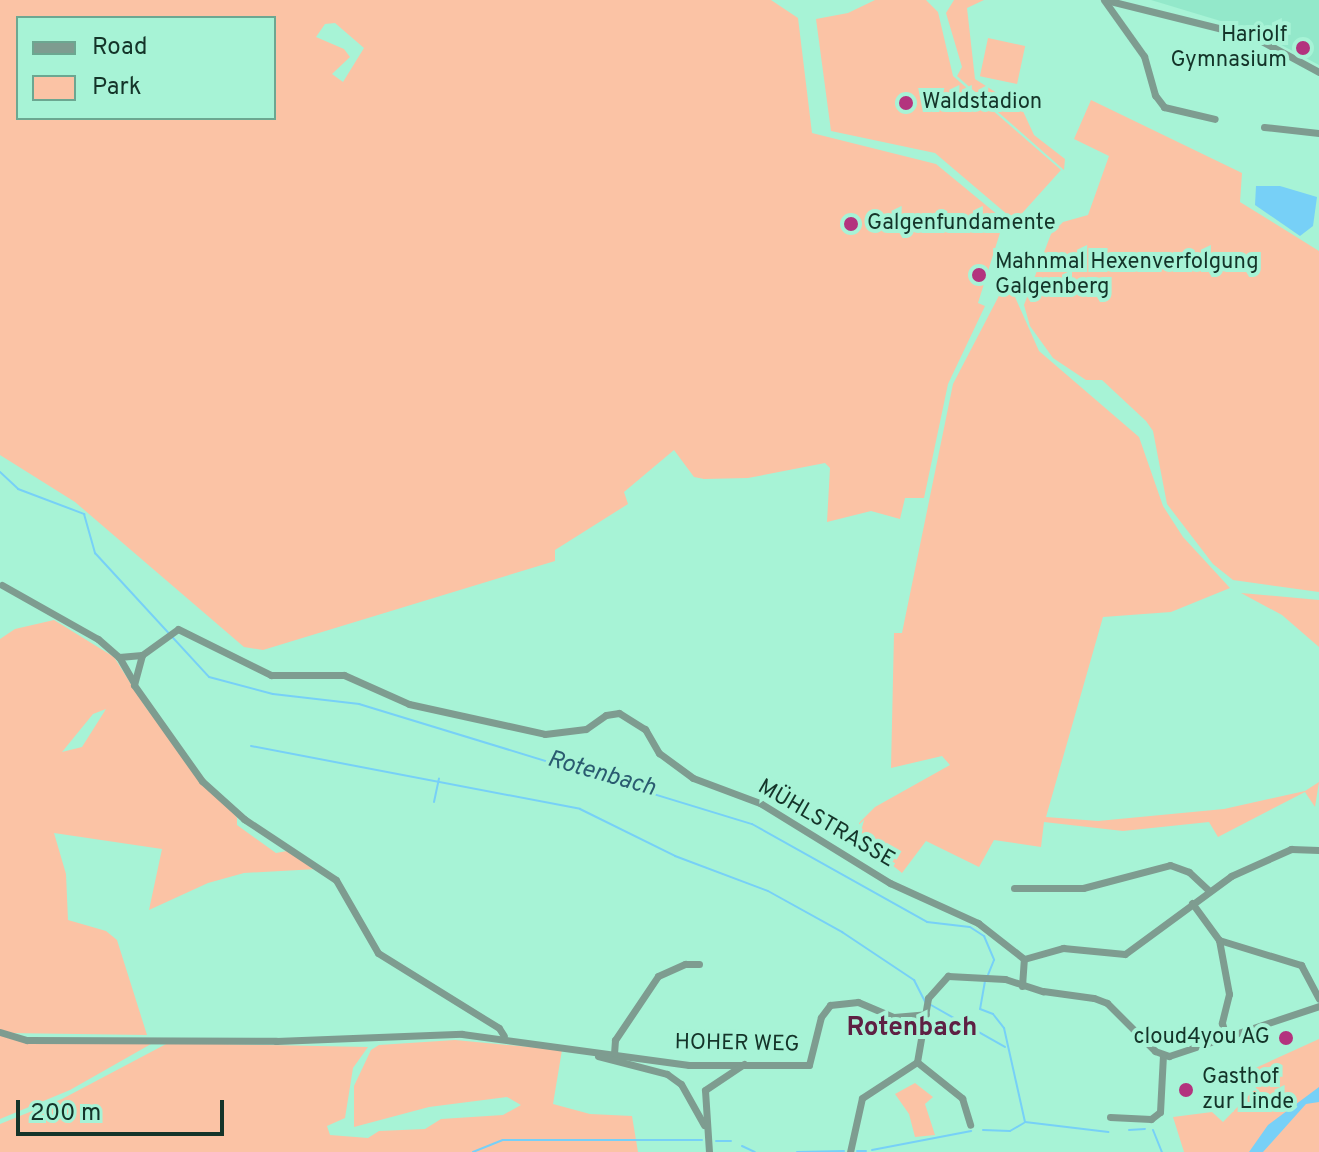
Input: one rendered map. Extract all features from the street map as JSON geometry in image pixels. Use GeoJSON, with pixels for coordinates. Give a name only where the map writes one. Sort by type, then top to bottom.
{"type":"FeatureCollection","features":[{"type":"Feature","properties":{"kind":"street"},"geometry":{"type":"LineString","coordinates":[[1105,0],[1254,37],[1319,72]]}},
{"type":"Feature","properties":{"kind":"street"},"geometry":{"type":"LineString","coordinates":[[1105,0],[1144,56],[1155,95],[1164,107],[1215,119]]}},
{"type":"Feature","properties":{"kind":"street"},"geometry":{"type":"LineString","coordinates":[[1264,127],[1319,133]]}},
{"type":"Feature","properties":{"kind":"street"},"geometry":{"type":"LineString","coordinates":[[2,585],[98,639],[119,657],[134,685],[221,799],[336,880],[378,953],[499,1028],[504,1036]]}},
{"type":"Feature","properties":{"kind":"street","name":"MÜHLSTRASSE"},"geometry":{"type":"LineString","coordinates":[[142,655],[169,632],[187,630],[255,671],[344,675],[409,704],[529,732],[586,729],[606,715],[619,713],[645,729],[659,753],[693,778],[760,803],[890,883],[978,923],[1024,959]]}},
{"type":"Feature","properties":{"kind":"street"},"geometry":{"type":"LineString","coordinates":[[119,657],[142,655],[134,685]]}},
{"type":"Feature","properties":{"kind":"street"},"geometry":{"type":"LineString","coordinates":[[1022,986],[1024,959],[1063,948],[1125,954],[1208,890],[1273,854],[1319,850]]}},
{"type":"Feature","properties":{"kind":"street"},"geometry":{"type":"LineString","coordinates":[[1014,888],[1083,888],[1170,865],[1189,872],[1208,890]]}},
{"type":"Feature","properties":{"kind":"street"},"geometry":{"type":"LineString","coordinates":[[1192,903],[1219,940],[1228,984],[1226,1037]]}},
{"type":"Feature","properties":{"kind":"street"},"geometry":{"type":"LineString","coordinates":[[1219,940],[1301,965],[1319,999]]}},
{"type":"Feature","properties":{"kind":"street"},"geometry":{"type":"LineString","coordinates":[[614,1054],[615,1040],[647,987],[668,969],[699,964]]}},
{"type":"Feature","properties":{"kind":"street"},"geometry":{"type":"LineString","coordinates":[[850,1152],[862,1098],[917,1062],[926,1006],[948,976],[993,977],[1107,1003],[1163,1055],[1187,1054],[1226,1037],[1319,1006]]}},
{"type":"Feature","properties":{"kind":"street","name":"HOHER WEG"},"geometry":{"type":"LineString","coordinates":[[0,1032],[27,1040],[105,1041],[504,1036],[689,1065],[750,1062],[809,1065],[821,1017],[837,1002],[858,1002],[894,1017],[926,1006]]}},
{"type":"Feature","properties":{"kind":"street"},"geometry":{"type":"LineString","coordinates":[[590,1051],[667,1074],[691,1100],[704,1125]]}},
{"type":"Feature","properties":{"kind":"street"},"geometry":{"type":"LineString","coordinates":[[1110,1117],[1151,1119],[1160,1112],[1163,1055]]}},
{"type":"Feature","properties":{"kind":"street"},"geometry":{"type":"LineString","coordinates":[[691,1100],[750,1062]]}},
{"type":"Feature","properties":{"kind":"street"},"geometry":{"type":"LineString","coordinates":[[917,1062],[962,1098],[970,1125]]}},
{"type":"Feature","properties":{"kind":"street"},"geometry":{"type":"LineString","coordinates":[[705,1090],[704,1125],[709,1152]]}},
{"type":"Feature","properties":{"kind":"shaded area","name":"Hariolf Gymnasium"},"geometry":{"type":"Polygon","coordinates":[[[1151,0],[1319,0],[1319,65],[1257,32],[1151,0]]]}},
{"type":"Feature","properties":{"kind":"green space"},"geometry":{"type":"Polygon","coordinates":[[[0,0],[771,0],[798,18],[812,133],[936,164],[1004,220],[978,303],[985,306],[948,384],[924,498],[905,498],[900,519],[871,511],[827,522],[830,468],[825,463],[748,478],[704,479],[694,477],[674,450],[624,492],[628,504],[555,550],[555,561],[263,650],[244,647],[75,502],[0,455],[0,0]],[[335,23],[325,24],[316,37],[344,49],[350,57],[332,74],[343,82],[364,48],[335,23]]]}},
{"type":"Feature","properties":{"kind":"green space","name":"Waldstadion"},"geometry":{"type":"Polygon","coordinates":[[[875,0],[926,0],[938,12],[953,76],[1061,170],[1015,221],[935,153],[831,131],[816,19],[848,13],[875,0]]]}},
{"type":"Feature","properties":{"kind":"green space"},"geometry":{"type":"Polygon","coordinates":[[[954,0],[984,0],[967,8],[975,79],[1022,109],[1034,135],[1065,159],[1064,170],[957,76],[962,67],[946,13],[954,0]]]}},
{"type":"Feature","properties":{"kind":"green space"},"geometry":{"type":"Polygon","coordinates":[[[988,38],[1025,46],[1017,84],[980,76],[988,38]]]}},
{"type":"Feature","properties":{"kind":"green space"},"geometry":{"type":"Polygon","coordinates":[[[1091,100],[1242,173],[1240,202],[1319,251],[1319,592],[1233,580],[1213,564],[1167,504],[1153,431],[1146,421],[1102,380],[1086,380],[1053,358],[1030,326],[1024,305],[1051,234],[1063,222],[1088,215],[1109,156],[1074,139],[1091,100]]]}},
{"type":"Feature","properties":{"kind":"green space"},"geometry":{"type":"Polygon","coordinates":[[[1004,286],[1011,288],[1039,351],[1139,437],[1163,506],[1183,537],[1230,588],[1171,612],[1103,617],[1046,817],[1098,821],[1224,809],[1305,791],[1319,782],[1315,807],[1305,792],[1218,837],[1209,822],[1123,831],[1044,822],[1041,847],[994,840],[979,867],[926,841],[902,873],[860,839],[859,823],[875,807],[950,765],[942,756],[891,768],[894,633],[902,633],[953,384],[1004,286]]]}},
{"type":"Feature","properties":{"kind":"green space"},"geometry":{"type":"Polygon","coordinates":[[[1241,593],[1319,600],[1319,647],[1282,615],[1241,593]]]}},
{"type":"Feature","properties":{"kind":"green space"},"geometry":{"type":"Polygon","coordinates":[[[54,620],[114,657],[146,708],[237,818],[237,825],[276,853],[287,851],[317,869],[244,873],[208,883],[149,910],[162,849],[54,833],[66,874],[68,920],[106,931],[117,940],[147,1035],[7,1033],[6,1038],[151,1044],[70,1090],[0,1119],[0,639],[15,629],[54,620]],[[106,709],[93,714],[62,752],[82,747],[106,709]]]}},
{"type":"Feature","properties":{"kind":"green space"},"geometry":{"type":"Polygon","coordinates":[[[1319,1039],[1319,1152],[1184,1152],[1173,1117],[1212,1112],[1223,1122],[1256,1088],[1251,1070],[1319,1039]]]}},
{"type":"Feature","properties":{"kind":"green space"},"geometry":{"type":"Polygon","coordinates":[[[455,1040],[562,1050],[553,1104],[590,1114],[632,1116],[638,1152],[0,1152],[0,1124],[62,1099],[168,1043],[368,1047],[353,1068],[345,1118],[327,1126],[330,1135],[368,1138],[379,1131],[425,1129],[441,1119],[503,1115],[521,1105],[507,1097],[429,1107],[354,1127],[354,1086],[371,1050],[379,1045],[455,1040]]]}},
{"type":"Feature","properties":{"kind":"green space"},"geometry":{"type":"Polygon","coordinates":[[[915,1083],[933,1097],[925,1104],[935,1135],[915,1137],[909,1114],[895,1094],[915,1083]]]}},
{"type":"Feature","properties":{"kind":"water"},"geometry":{"type":"Polygon","coordinates":[[[1256,186],[1280,186],[1317,197],[1313,226],[1300,236],[1255,205],[1256,186]]]}},
{"type":"Feature","properties":{"kind":"water"},"geometry":{"type":"Polygon","coordinates":[[[1319,1087],[1319,1102],[1306,1104],[1263,1152],[1249,1152],[1268,1125],[1319,1087]]]}},
{"type":"Feature","properties":{"kind":"waterway","name":"Rotenbach"},"geometry":{"type":"LineString","coordinates":[[0,472],[18,489],[84,514],[95,553],[209,677],[273,694],[359,704],[752,824],[927,922],[970,927],[984,936],[994,960],[988,975]]}},
{"type":"Feature","properties":{"kind":"waterway"},"geometry":{"type":"LineString","coordinates":[[251,746],[580,809],[675,856],[768,891],[842,932],[914,980],[925,1002]]}},
{"type":"Feature","properties":{"kind":"waterway"},"geometry":{"type":"LineString","coordinates":[[434,802],[439,779]]}},
{"type":"Feature","properties":{"kind":"waterway","name":"Rotenbach"},"geometry":{"type":"LineString","coordinates":[[985,981],[980,1009],[993,1014],[1004,1028],[1025,1122],[1108,1132]]}},
{"type":"Feature","properties":{"kind":"waterway"},"geometry":{"type":"LineString","coordinates":[[931,1005],[1005,1047]]}},
{"type":"Feature","properties":{"kind":"waterway"},"geometry":{"type":"LineString","coordinates":[[983,1130],[1010,1131],[1024,1123]]}},
{"type":"Feature","properties":{"kind":"waterway","name":"Rotenbach"},"geometry":{"type":"LineString","coordinates":[[1129,1130],[1145,1129]]}},
{"type":"Feature","properties":{"kind":"waterway","name":"Rotenbach"},"geometry":{"type":"LineString","coordinates":[[1153,1130],[1162,1152]]}},
{"type":"Feature","properties":{"kind":"waterway"},"geometry":{"type":"LineString","coordinates":[[872,1150],[971,1131]]}},
{"type":"Feature","properties":{"kind":"waterway"},"geometry":{"type":"LineString","coordinates":[[473,1152],[503,1140],[702,1140]]}},
{"type":"Feature","properties":{"kind":"waterway"},"geometry":{"type":"LineString","coordinates":[[716,1141],[731,1141]]}},
{"type":"Feature","properties":{"kind":"waterway"},"geometry":{"type":"LineString","coordinates":[[742,1146],[755,1152]]}},
{"type":"Feature","properties":{"kind":"waterway"},"geometry":{"type":"LineString","coordinates":[[797,1152],[844,1151]]}},
{"type":"Feature","properties":{"kind":"waterway"},"geometry":{"type":"LineString","coordinates":[[857,1151],[866,1151]]}},
{"type":"Feature","properties":{"kind":"place","name":"Hariolf Gymnasium"},"geometry":{"type":"Point","coordinates":[1303,48]}},
{"type":"Feature","properties":{"kind":"place","name":"Waldstadion"},"geometry":{"type":"Point","coordinates":[906,103]}},
{"type":"Feature","properties":{"kind":"place","name":"Galgenfundamente"},"geometry":{"type":"Point","coordinates":[851,224]}},
{"type":"Feature","properties":{"kind":"place","name":"Mahnmal Hexenverfolgung Galgenberg"},"geometry":{"type":"Point","coordinates":[979,275]}},
{"type":"Feature","properties":{"kind":"place","name":"cloud4you AG"},"geometry":{"type":"Point","coordinates":[1286,1038]}},
{"type":"Feature","properties":{"kind":"place","name":"Gasthof zur Linde"},"geometry":{"type":"Point","coordinates":[1186,1090]}},
{"type":"Feature","properties":{"kind":"district","name":"Rotenbach"},"geometry":{"type":"Point","coordinates":[912,1029]}}]}
